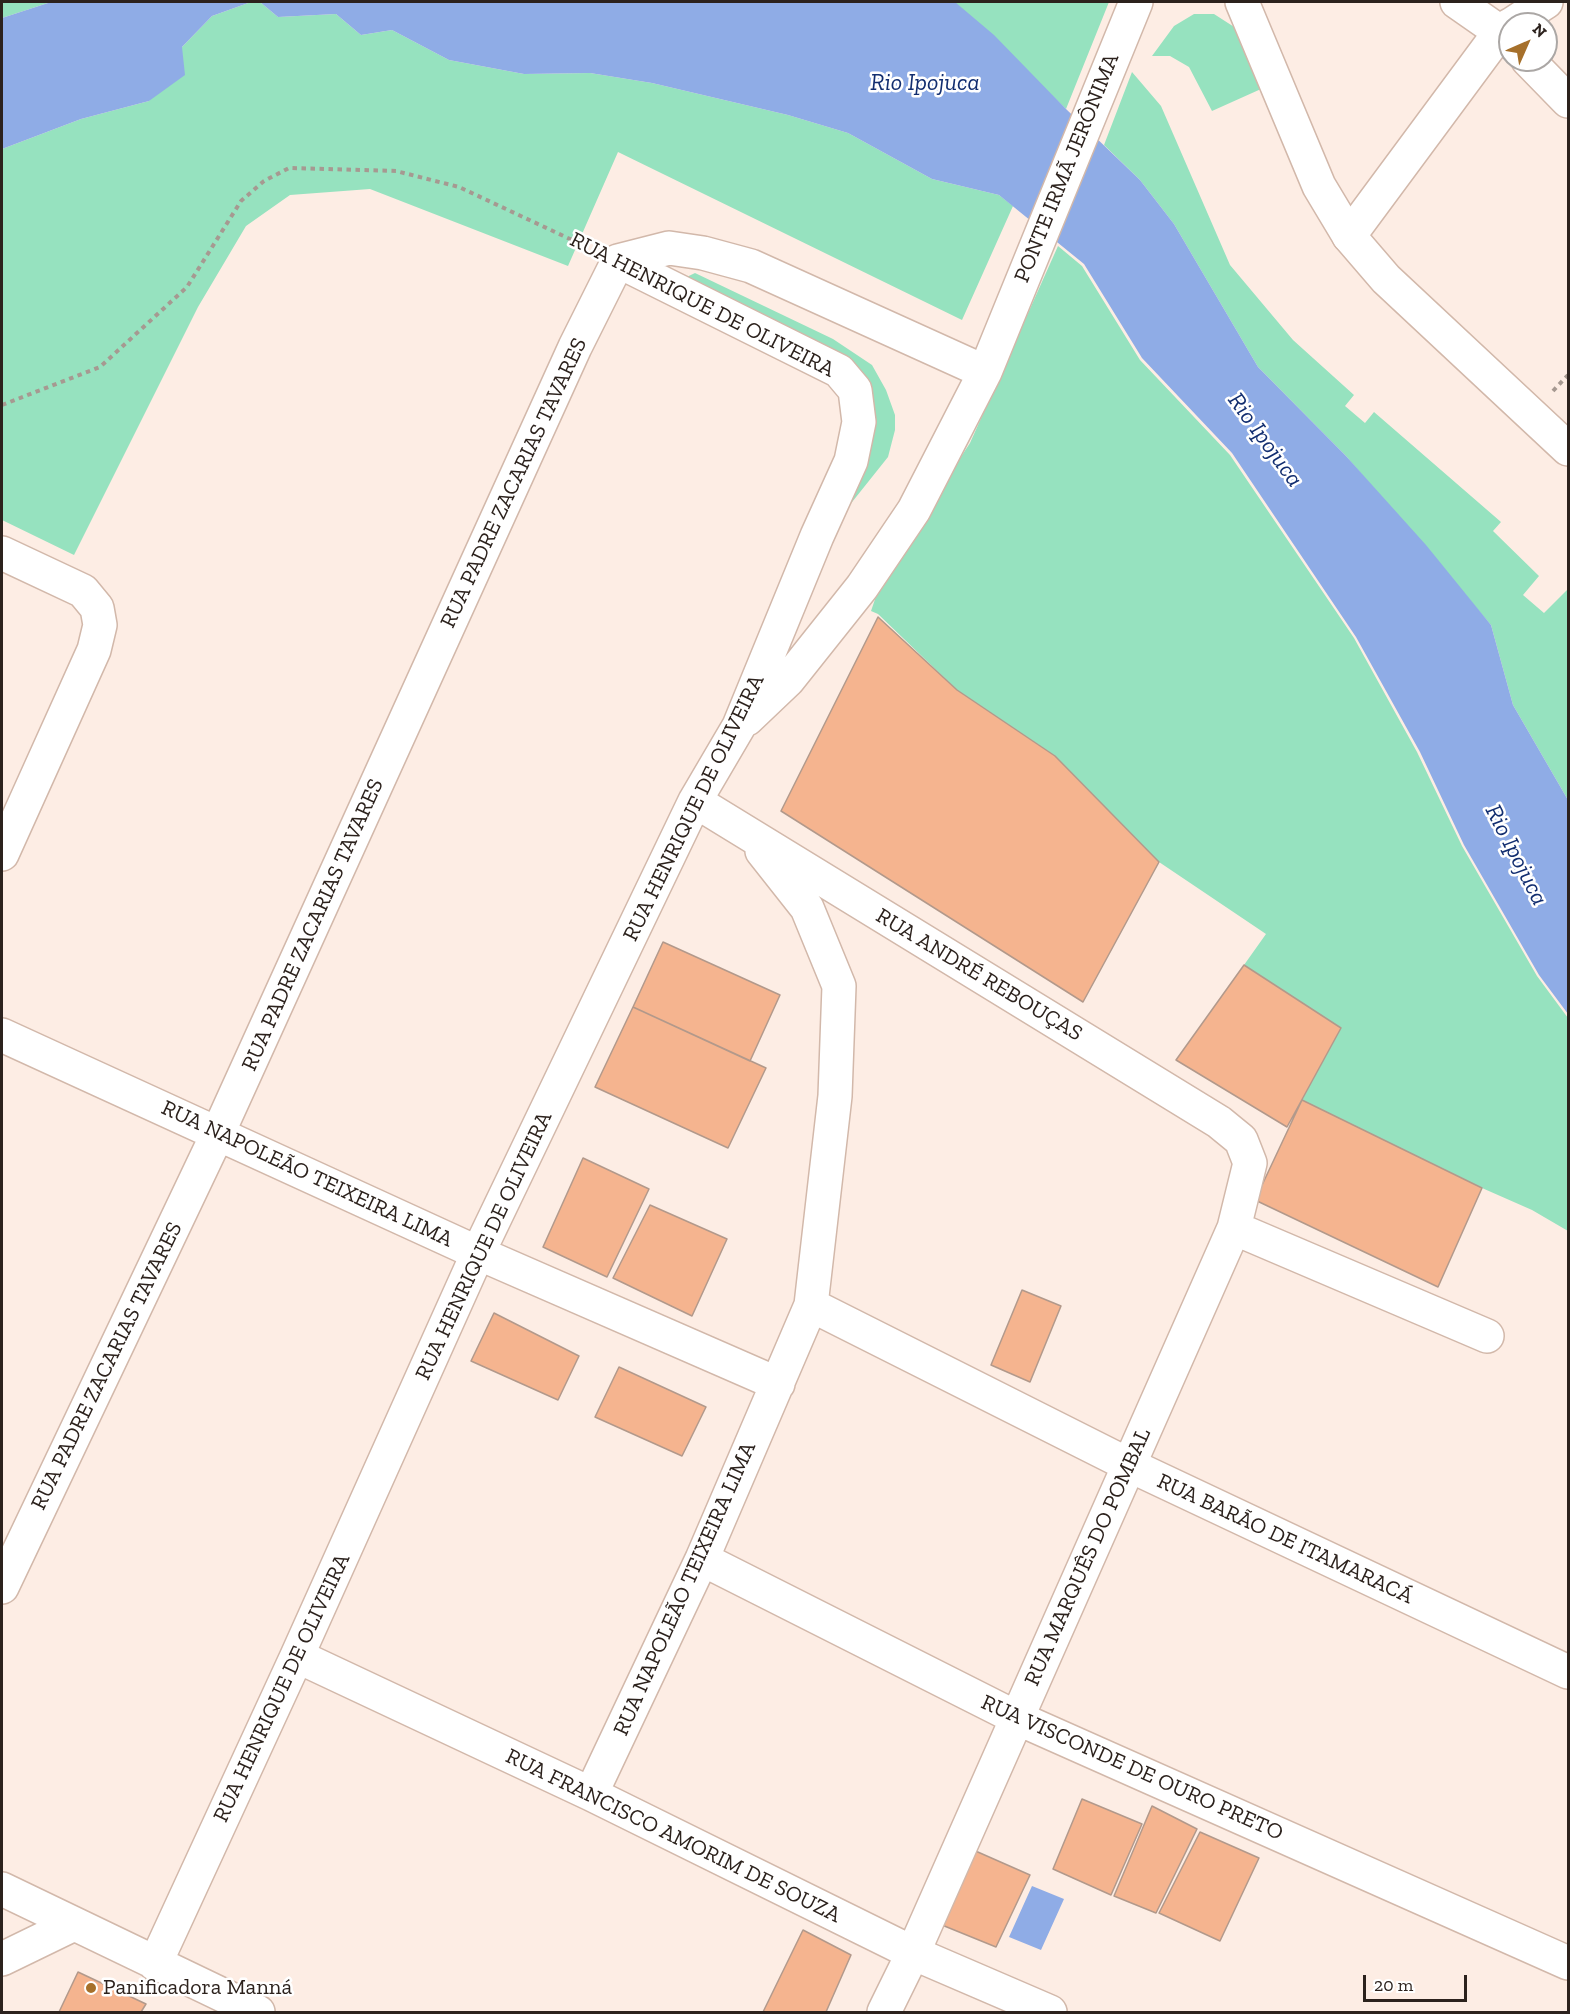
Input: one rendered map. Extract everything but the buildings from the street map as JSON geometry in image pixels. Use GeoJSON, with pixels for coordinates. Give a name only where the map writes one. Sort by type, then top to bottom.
{"type":"FeatureCollection","features":[{"type":"Feature","properties":{"kind":"street","name":"PONTE IRMÃ JERÔNIMA"},"geometry":{"type":"LineString","coordinates":[[739,726],[788,680],[862,588],[914,510],[985,372],[1136,2]]}},
{"type":"Feature","properties":{"kind":"street"},"geometry":{"type":"LineString","coordinates":[[1457,2],[1498,25]]}},
{"type":"Feature","properties":{"kind":"street"},"geometry":{"type":"LineString","coordinates":[[1533,12],[1546,2]]}},
{"type":"Feature","properties":{"kind":"street"},"geometry":{"type":"LineString","coordinates":[[1238,6],[1318,186],[1348,236],[1386,279],[1569,449]]}},
{"type":"Feature","properties":{"kind":"street"},"geometry":{"type":"LineString","coordinates":[[1348,236],[1498,44]]}},
{"type":"Feature","properties":{"kind":"street"},"geometry":{"type":"LineString","coordinates":[[1540,72],[1569,101]]}},
{"type":"Feature","properties":{"kind":"street"},"geometry":{"type":"LineString","coordinates":[[618,261],[669,248],[703,253],[750,266],[985,372]]}},
{"type":"Feature","properties":{"kind":"street","name":"RUA HENRIQUE DE OLIVEIRA"},"geometry":{"type":"LineString","coordinates":[[155,1964],[297,1656],[478,1253],[694,801],[739,726],[817,536],[851,461],[859,422],[855,390],[839,371],[618,261]]}},
{"type":"Feature","properties":{"kind":"street","name":"RUA PADRE ZACARIAS TAVARES"},"geometry":{"type":"LineString","coordinates":[[2,1587],[218,1133],[575,347],[618,261]]}},
{"type":"Feature","properties":{"kind":"street"},"geometry":{"type":"LineString","coordinates":[[2,553],[83,591],[97,608],[100,625],[94,650],[2,854]]}},
{"type":"Feature","properties":{"kind":"street","name":"RUA ANDRÉ REBOUÇAS"},"geometry":{"type":"LineString","coordinates":[[694,801],[1220,1122],[1241,1140],[1250,1163]]}},
{"type":"Feature","properties":{"kind":"street","name":"RUA NAPOLEÃO TEIXEIRA LIMA"},"geometry":{"type":"LineString","coordinates":[[591,1794],[702,1559],[811,1305],[835,1096],[839,986],[807,908],[747,833]]}},
{"type":"Feature","properties":{"kind":"street","name":"RUA NAPOLEÃO TEIXEIRA LIMA"},"geometry":{"type":"LineString","coordinates":[[2,1035],[478,1253],[778,1384]]}},
{"type":"Feature","properties":{"kind":"street","name":"RUA MARQUÊS DO POMBAL"},"geometry":{"type":"LineString","coordinates":[[884,2013],[913,1953],[1234,1228],[1250,1163]]}},
{"type":"Feature","properties":{"kind":"street"},"geometry":{"type":"LineString","coordinates":[[1234,1228],[1487,1336]]}},
{"type":"Feature","properties":{"kind":"street","name":"RUA BARÃO DE ITAMARACÁ"},"geometry":{"type":"LineString","coordinates":[[811,1305],[1128,1465],[1569,1672]]}},
{"type":"Feature","properties":{"kind":"street","name":"RUA VISCONDE DE OURO PRETO"},"geometry":{"type":"LineString","coordinates":[[702,1559],[1017,1718],[1569,1964]]}},
{"type":"Feature","properties":{"kind":"street","name":"RUA FRANCISCO AMORIM DE SOUZA"},"geometry":{"type":"LineString","coordinates":[[297,1656],[591,1794],[913,1953],[1050,2013]]}},
{"type":"Feature","properties":{"kind":"street"},"geometry":{"type":"LineString","coordinates":[[2,1889],[72,1925],[258,2013]]}},
{"type":"Feature","properties":{"kind":"street"},"geometry":{"type":"LineString","coordinates":[[2,1959],[72,1925]]}},
{"type":"Feature","properties":{"kind":"path","name":"RUA HENRIQUE DE OLIVEIRA"},"geometry":{"type":"LineString","coordinates":[[2,405],[99,367],[187,287],[241,201],[264,181],[290,168],[396,171],[459,187],[618,261]]}},
{"type":"Feature","properties":{"kind":"green space"},"geometry":{"type":"Polygon","coordinates":[[[2,2],[49,2],[2,18],[2,2]]]}},
{"type":"Feature","properties":{"kind":"green space"},"geometry":{"type":"Polygon","coordinates":[[[251,2],[260,2],[278,17],[336,14],[361,35],[392,30],[449,60],[524,74],[590,73],[652,83],[788,115],[848,133],[932,179],[999,195],[1013,206],[962,320],[618,152],[568,266],[370,189],[290,195],[246,226],[198,307],[74,555],[2,520],[2,149],[81,119],[149,101],[182,47],[212,16],[251,2]]]}},
{"type":"Feature","properties":{"kind":"green space"},"geometry":{"type":"Polygon","coordinates":[[[954,2],[1109,2],[1066,109],[954,2]]]}},
{"type":"Feature","properties":{"kind":"green space"},"geometry":{"type":"Polygon","coordinates":[[[1194,14],[1214,14],[1242,32],[1261,89],[1212,111],[1189,67],[1170,56],[1152,56],[1174,26],[1194,14]]]}},
{"type":"Feature","properties":{"kind":"green space"},"geometry":{"type":"Polygon","coordinates":[[[1132,72],[1161,106],[1230,265],[1293,340],[1354,395],[1345,406],[1365,423],[1374,412],[1501,522],[1493,531],[1539,576],[1523,595],[1544,613],[1568,589],[1568,800],[1513,705],[1491,625],[1346,456],[1258,367],[1174,224],[1140,180],[1104,145],[1132,72]]]}},
{"type":"Feature","properties":{"kind":"green space"},"geometry":{"type":"Polygon","coordinates":[[[1058,246],[1082,266],[1140,360],[1230,455],[1354,638],[1417,752],[1462,846],[1537,976],[1568,1018],[1568,1231],[1532,1210],[1302,1100],[1341,1028],[1244,965],[1266,934],[1159,862],[1055,756],[957,690],[878,614],[871,611],[883,576],[970,443],[1058,246]]]}},
{"type":"Feature","properties":{"kind":"green space"},"geometry":{"type":"Polygon","coordinates":[[[695,273],[833,339],[872,365],[886,390],[895,415],[895,430],[888,457],[809,556],[855,390],[668,286],[695,273]]]}},
{"type":"Feature","properties":{"kind":"water"},"geometry":{"type":"Polygon","coordinates":[[[49,2],[251,2],[212,16],[182,47],[185,75],[149,101],[81,119],[2,149],[2,18],[49,2]]]}},
{"type":"Feature","properties":{"kind":"water","name":"Rio Ipojuca"},"geometry":{"type":"Polygon","coordinates":[[[260,2],[955,2],[994,35],[1140,180],[1174,224],[1258,367],[1346,456],[1426,545],[1491,625],[1513,705],[1568,800],[1568,1014],[1539,975],[1464,845],[1420,752],[1356,637],[1232,453],[1142,358],[1084,264],[999,195],[932,179],[848,133],[788,115],[652,83],[590,73],[524,74],[449,60],[392,30],[361,35],[336,14],[278,17],[260,2]]]}},
{"type":"Feature","properties":{"kind":"water"},"geometry":{"type":"Polygon","coordinates":[[[1032,1886],[1064,1899],[1041,1950],[1009,1937],[1032,1886]]]}},
{"type":"Feature","properties":{"kind":"place","name":"Panificadora Manná"},"geometry":{"type":"Point","coordinates":[91,1988]}}]}
